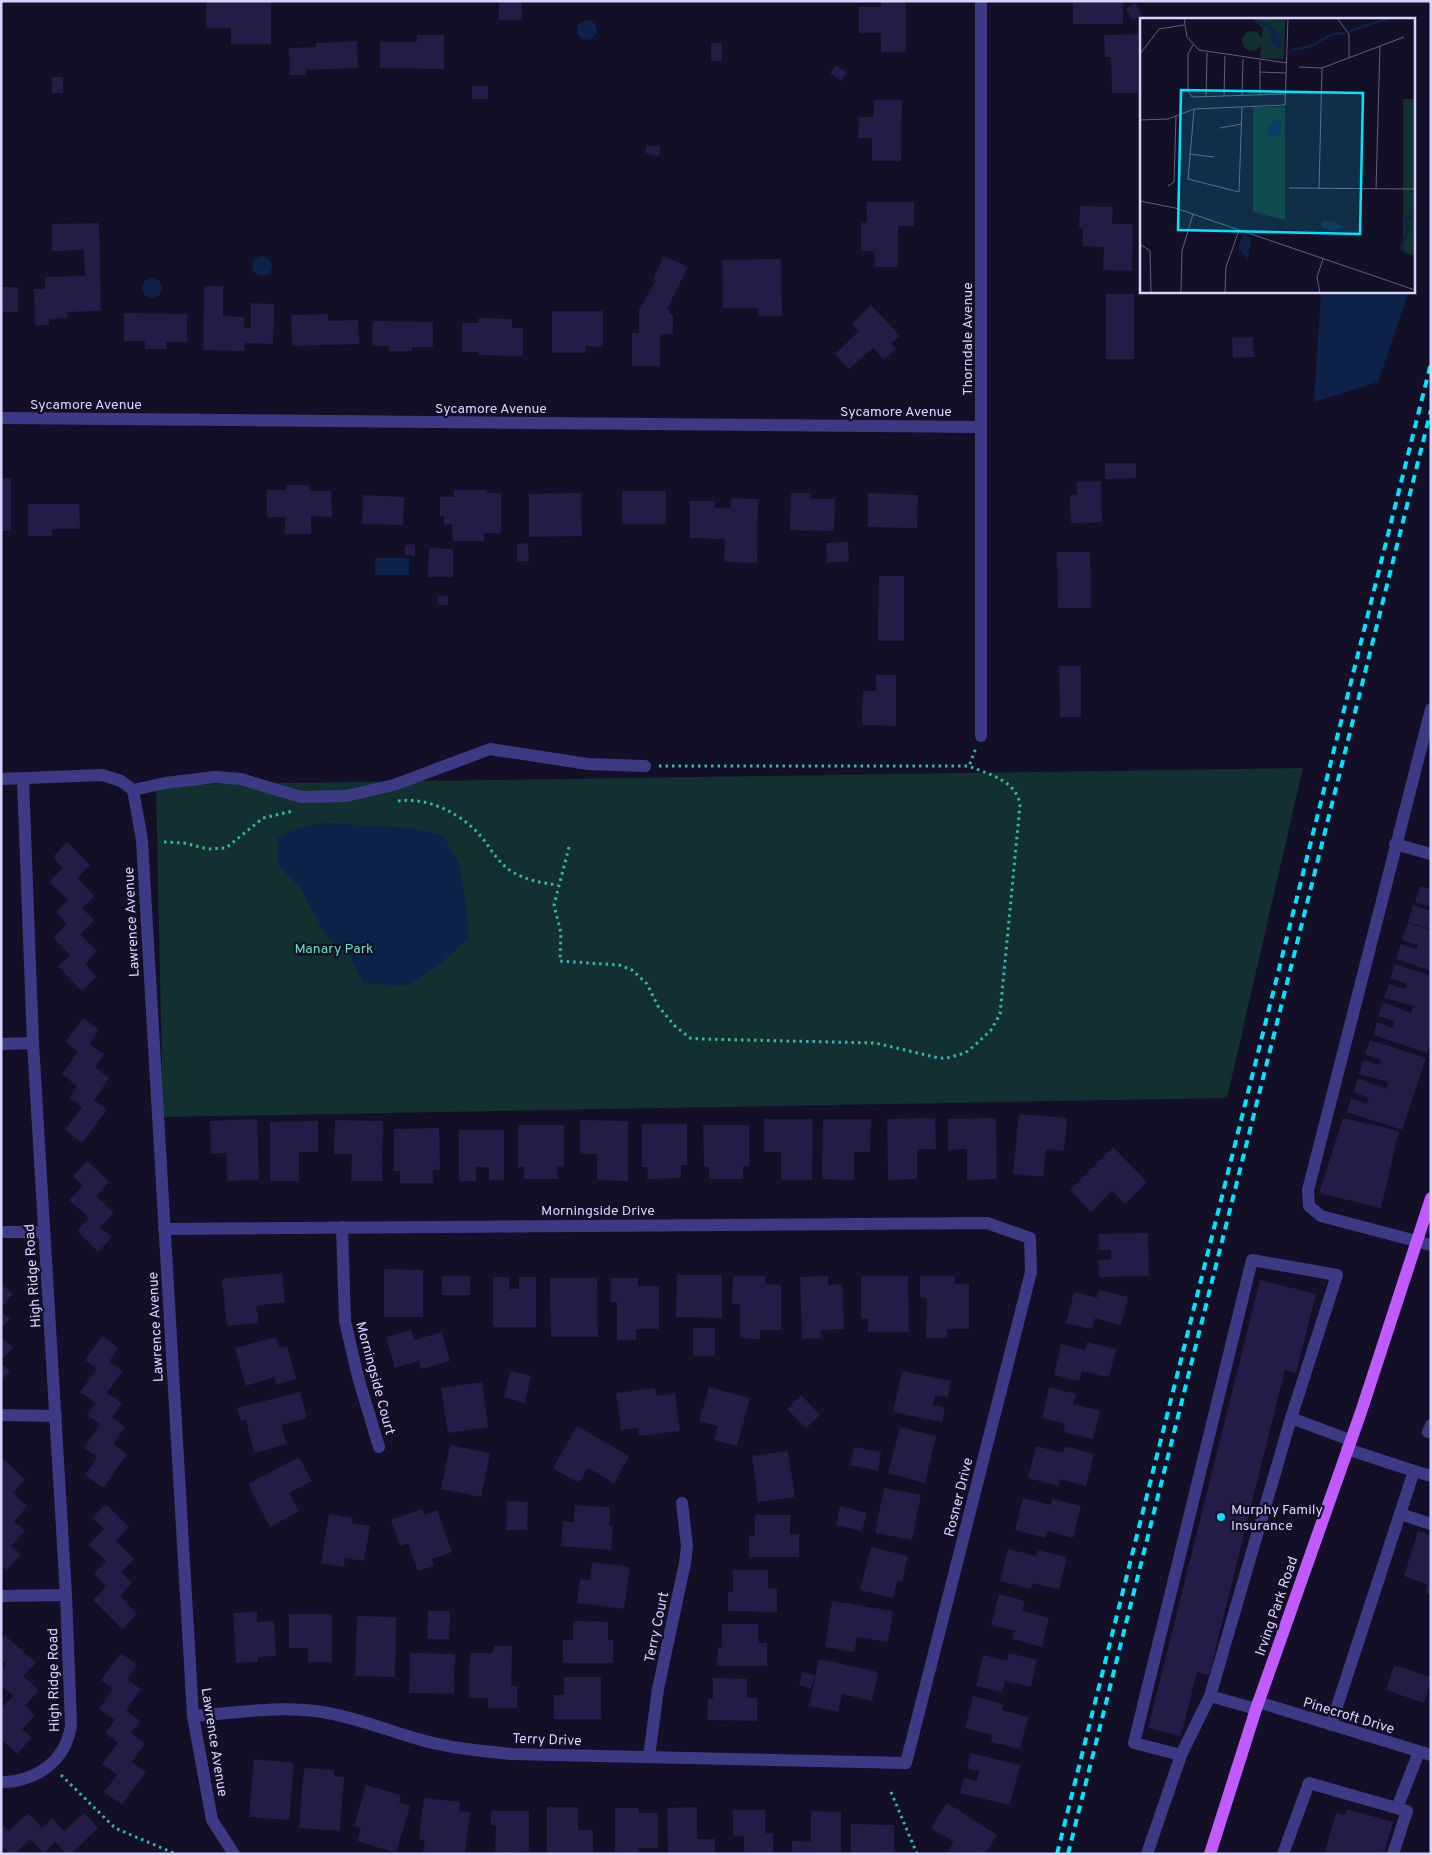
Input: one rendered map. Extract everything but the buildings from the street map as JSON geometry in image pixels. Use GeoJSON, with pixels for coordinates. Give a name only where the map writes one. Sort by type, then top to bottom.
{"type":"FeatureCollection","features":[{"type":"Feature","properties":{"kind":"main road","name":"Irving Park Road"},"geometry":{"type":"LineString","coordinates":[[1210,1854],[1257,1706],[1431,1198]]}},
{"type":"Feature","properties":{"kind":"street","name":"Thorndale Avenue"},"geometry":{"type":"LineString","coordinates":[[981,1],[981,736]]}},
{"type":"Feature","properties":{"kind":"street","name":"Sycamore Avenue"},"geometry":{"type":"LineString","coordinates":[[1,418],[981,427]]}},
{"type":"Feature","properties":{"kind":"street"},"geometry":{"type":"LineString","coordinates":[[1431,709],[1308,1190],[1309,1206],[1321,1216],[1431,1245]]}},
{"type":"Feature","properties":{"kind":"street"},"geometry":{"type":"LineString","coordinates":[[1,779],[23,780],[102,775],[121,781],[133,790],[166,783],[215,777],[241,779],[301,797],[346,796],[394,785],[490,749],[588,764],[645,766]]}},
{"type":"Feature","properties":{"kind":"street","name":"High Ridge Road"},"geometry":{"type":"LineString","coordinates":[[23,780],[33,1043],[66,1595],[71,1726],[69,1738],[51,1765]]}},
{"type":"Feature","properties":{"kind":"street","name":"Lawrence Avenue"},"geometry":{"type":"LineString","coordinates":[[133,790],[142,840],[193,1716],[212,1820],[234,1854]]}},
{"type":"Feature","properties":{"kind":"street"},"geometry":{"type":"LineString","coordinates":[[1395,844],[1431,854]]}},
{"type":"Feature","properties":{"kind":"street"},"geometry":{"type":"LineString","coordinates":[[1,1044],[33,1043]]}},
{"type":"Feature","properties":{"kind":"street","name":"Morningside Drive"},"geometry":{"type":"LineString","coordinates":[[164,1229],[987,1223],[1030,1238]]}},
{"type":"Feature","properties":{"kind":"street","name":"Morningside Court"},"geometry":{"type":"LineString","coordinates":[[342,1227],[345,1321],[358,1377],[379,1447]]}},
{"type":"Feature","properties":{"kind":"street"},"geometry":{"type":"LineString","coordinates":[[1,1232],[44,1232]]}},
{"type":"Feature","properties":{"kind":"street","name":"Rosner Drive"},"geometry":{"type":"LineString","coordinates":[[906,1763],[1031,1272],[1030,1238]]}},
{"type":"Feature","properties":{"kind":"street"},"geometry":{"type":"LineString","coordinates":[[1147,1854],[1181,1755],[1210,1696],[1291,1418],[1337,1275],[1252,1260],[1134,1743],[1181,1755]]}},
{"type":"Feature","properties":{"kind":"street"},"geometry":{"type":"LineString","coordinates":[[1,1415],[56,1416]]}},
{"type":"Feature","properties":{"kind":"street"},"geometry":{"type":"LineString","coordinates":[[1291,1418],[1348,1444],[1431,1476]]}},
{"type":"Feature","properties":{"kind":"street"},"geometry":{"type":"LineString","coordinates":[[1331,1725],[1414,1471]]}},
{"type":"Feature","properties":{"kind":"street","name":"Terry Court"},"geometry":{"type":"LineString","coordinates":[[649,1757],[658,1689],[685,1564],[686,1546],[682,1502]]}},
{"type":"Feature","properties":{"kind":"street"},"geometry":{"type":"LineString","coordinates":[[1400,1514],[1431,1524]]}},
{"type":"Feature","properties":{"kind":"street"},"geometry":{"type":"LineString","coordinates":[[1,1596],[66,1595]]}},
{"type":"Feature","properties":{"kind":"street","name":"Pinecroft Drive"},"geometry":{"type":"LineString","coordinates":[[1210,1696],[1331,1725],[1425,1753]]}},
{"type":"Feature","properties":{"kind":"street","name":"Terry Drive"},"geometry":{"type":"LineString","coordinates":[[193,1716],[295,1709],[346,1716],[420,1740],[472,1750],[512,1754],[906,1763]]}},
{"type":"Feature","properties":{"kind":"street"},"geometry":{"type":"LineString","coordinates":[[1397,1808],[1425,1753]]}},
{"type":"Feature","properties":{"kind":"street"},"geometry":{"type":"LineString","coordinates":[[1,1782],[14,1782],[36,1776],[51,1765]]}},
{"type":"Feature","properties":{"kind":"street"},"geometry":{"type":"LineString","coordinates":[[1284,1854],[1310,1783],[1407,1812],[1393,1854]]}},
{"type":"Feature","properties":{"kind":"path"},"geometry":{"type":"LineString","coordinates":[[969,766],[981,736]]}},
{"type":"Feature","properties":{"kind":"path"},"geometry":{"type":"LineString","coordinates":[[569,846],[554,904],[561,933],[560,961],[619,965],[632,970],[647,984],[666,1016],[690,1038],[734,1042],[875,1043],[939,1058],[965,1053],[984,1037],[1000,1014],[1020,805],[1019,797],[1010,785],[969,766],[645,766]]}},
{"type":"Feature","properties":{"kind":"path"},"geometry":{"type":"LineString","coordinates":[[390,803],[406,800],[418,801],[453,812],[478,833],[509,870],[531,880],[558,885]]}},
{"type":"Feature","properties":{"kind":"path"},"geometry":{"type":"LineString","coordinates":[[164,842],[184,843],[208,849],[226,848],[263,818],[300,810]]}},
{"type":"Feature","properties":{"kind":"path"},"geometry":{"type":"LineString","coordinates":[[51,1765],[115,1828],[176,1854]]}},
{"type":"Feature","properties":{"kind":"path"},"geometry":{"type":"LineString","coordinates":[[891,1792],[917,1854]]}},
{"type":"Feature","properties":{"kind":"green space","name":"Manary Park"},"geometry":{"type":"Polygon","coordinates":[[[1303,768],[1227,1098],[163,1117],[156,785],[1303,768]]]}},
{"type":"Feature","properties":{"kind":"water"},"geometry":{"type":"Polygon","coordinates":[[[587,20],[594,23],[597,30],[594,37],[587,40],[580,37],[577,30],[580,23],[587,20]]]}},
{"type":"Feature","properties":{"kind":"water"},"geometry":{"type":"Polygon","coordinates":[[[258,256],[266,256],[272,262],[272,270],[266,276],[258,276],[252,270],[252,262],[258,256]]]}},
{"type":"Feature","properties":{"kind":"water"},"geometry":{"type":"Polygon","coordinates":[[[148,278],[156,278],[162,284],[162,292],[156,298],[148,298],[142,292],[142,284],[148,278]]]}},
{"type":"Feature","properties":{"kind":"water"},"geometry":{"type":"Polygon","coordinates":[[[1321,292],[1409,292],[1378,382],[1314,402],[1321,292]]]}},
{"type":"Feature","properties":{"kind":"water"},"geometry":{"type":"Polygon","coordinates":[[[375,558],[409,558],[409,575],[375,575],[375,558]]]}},
{"type":"Feature","properties":{"kind":"water"},"geometry":{"type":"Polygon","coordinates":[[[322,823],[412,828],[443,835],[459,864],[467,911],[468,939],[435,968],[408,986],[363,983],[348,952],[327,938],[301,889],[278,865],[278,837],[300,828],[322,823]]]}},
{"type":"Feature","properties":{"kind":"railway"},"geometry":{"type":"LineString","coordinates":[[1057,1854],[1431,363]]}},
{"type":"Feature","properties":{"kind":"railway"},"geometry":{"type":"LineString","coordinates":[[1068,1854],[1431,410]]}},
{"type":"Feature","properties":{"kind":"place","name":"Murphy Family Insurance"},"geometry":{"type":"Point","coordinates":[1221,1517]}}]}
